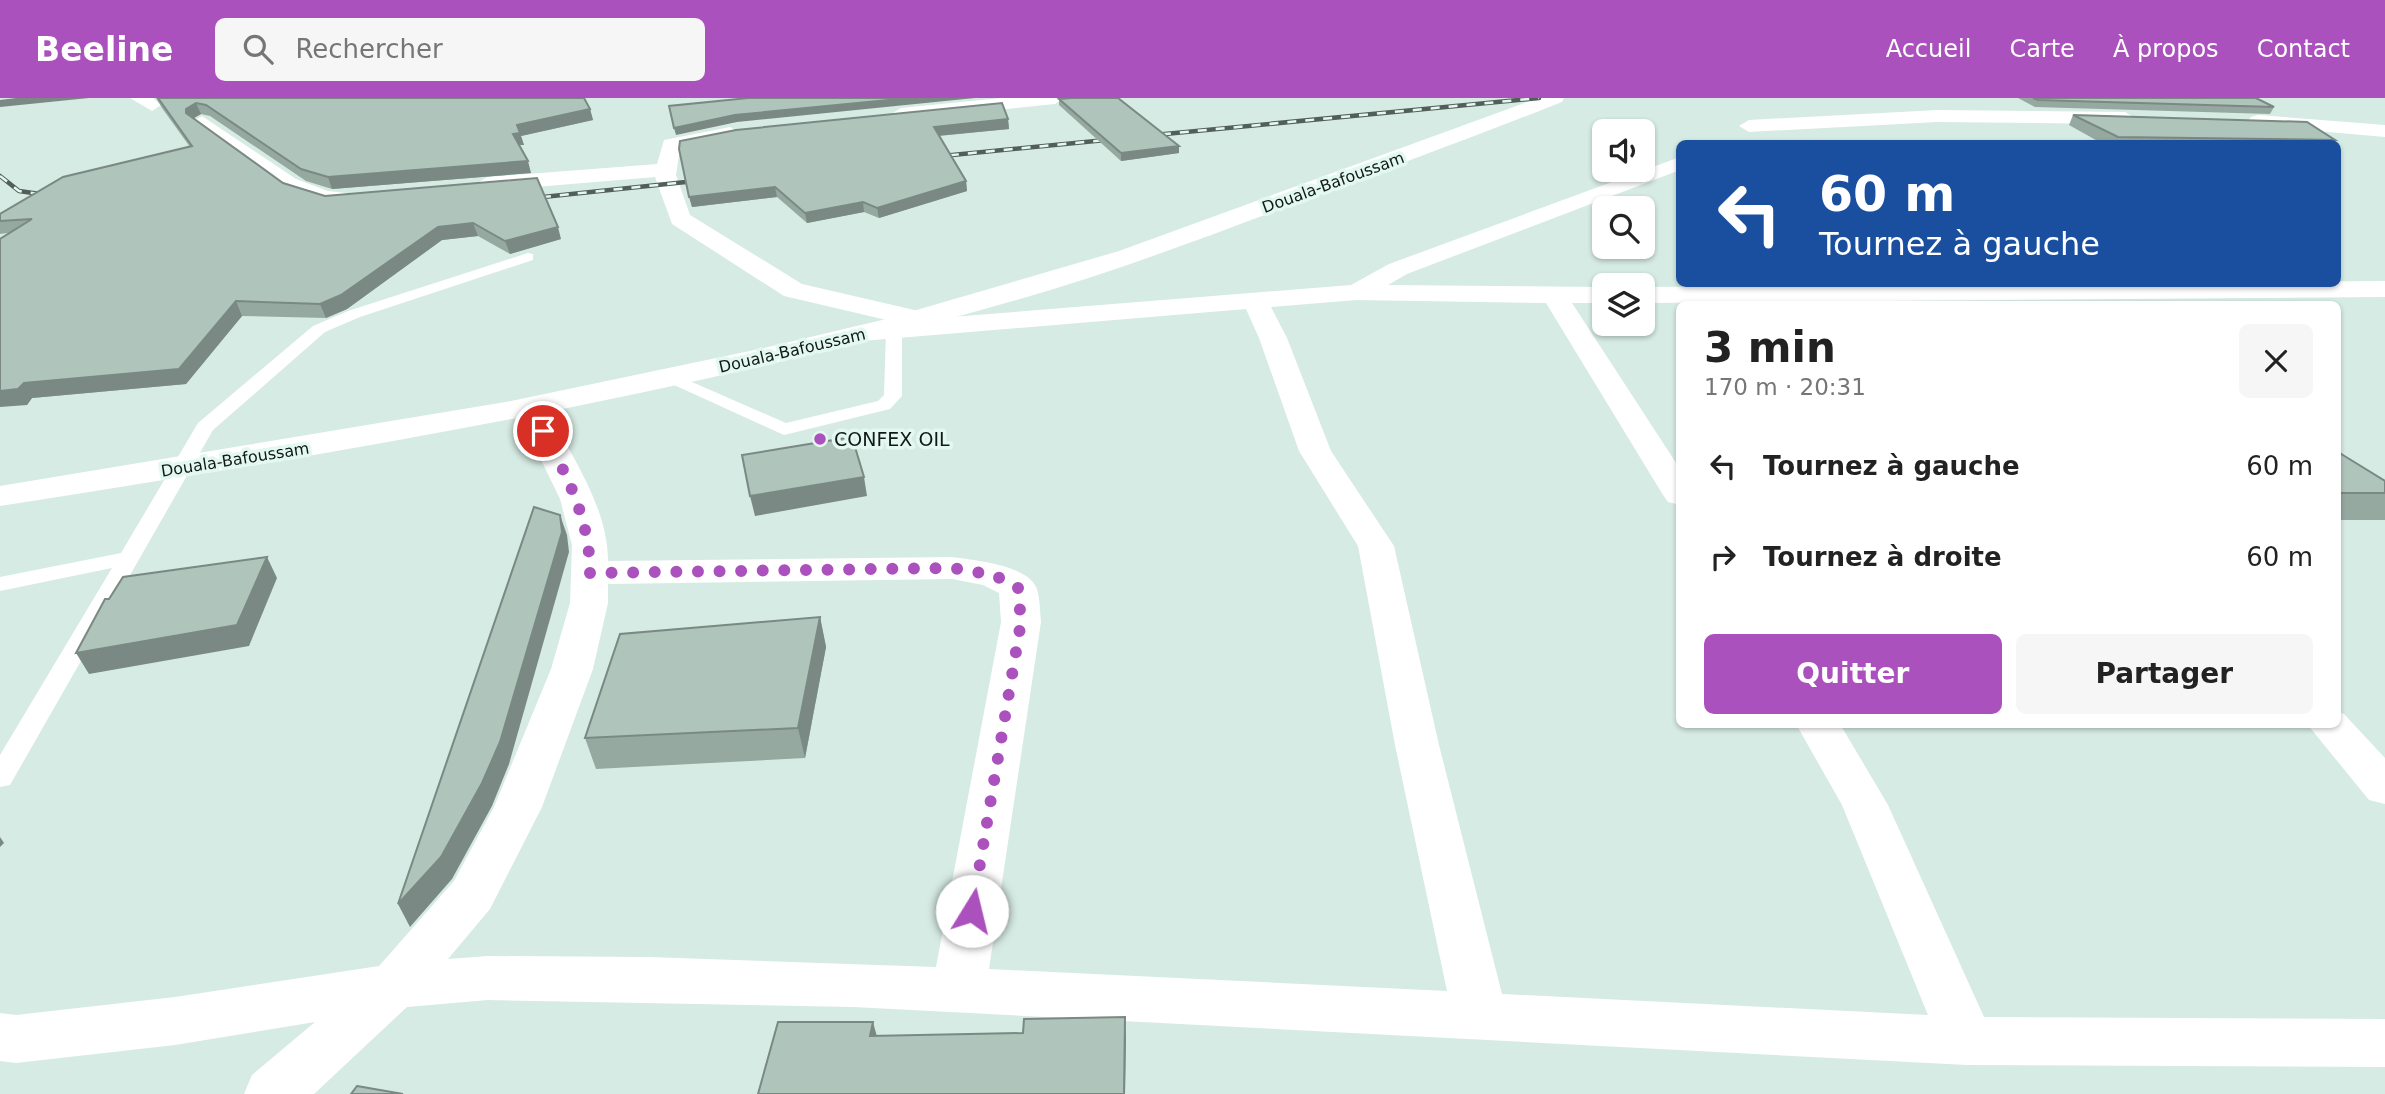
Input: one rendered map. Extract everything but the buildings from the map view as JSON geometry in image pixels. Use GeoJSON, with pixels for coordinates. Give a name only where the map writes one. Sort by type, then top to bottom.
{"type":"FeatureCollection","features":[{"type":"Feature","properties":{"kind":"main road"},"geometry":{"type":"LineString","coordinates":[[875,117],[929,105],[1055,98]]}},
{"type":"Feature","properties":{"kind":"main road","name":"Douala-Bafoussam"},"geometry":{"type":"LineString","coordinates":[[0,496],[531,408],[904,325],[1101,265],[1223,223],[1553,99]]}},
{"type":"Feature","properties":{"kind":"main road"},"geometry":{"type":"LineString","coordinates":[[1731,139],[1775,107]]}},
{"type":"Feature","properties":{"kind":"main road"},"geometry":{"type":"LineString","coordinates":[[1749,126],[1938,116],[2148,119]]}},
{"type":"Feature","properties":{"kind":"main road"},"geometry":{"type":"LineString","coordinates":[[2243,121],[2385,131]]}},
{"type":"Feature","properties":{"kind":"main road"},"geometry":{"type":"LineString","coordinates":[[202,122],[297,188],[330,199],[366,198]]}},
{"type":"Feature","properties":{"kind":"main road"},"geometry":{"type":"LineString","coordinates":[[750,130],[671,144],[665,175],[680,219],[793,290],[904,325],[1357,292],[1592,295]]}},
{"type":"Feature","properties":{"kind":"main road"},"geometry":{"type":"LineString","coordinates":[[1357,292],[1398,269],[1676,165]]}},
{"type":"Feature","properties":{"kind":"main road"},"geometry":{"type":"LineString","coordinates":[[466,187],[667,170]]}},
{"type":"Feature","properties":{"kind":"main road"},"geometry":{"type":"LineString","coordinates":[[1655,295],[1831,299],[2385,289]]}},
{"type":"Feature","properties":{"kind":"main road"},"geometry":{"type":"LineString","coordinates":[[1554,295],[1676,489]]}},
{"type":"Feature","properties":{"kind":"main road"},"geometry":{"type":"LineString","coordinates":[[1255,301],[1273,338],[1315,450],[1376,546],[1417,745],[1479,1014]]}},
{"type":"Feature","properties":{"kind":"main road"},"geometry":{"type":"LineString","coordinates":[[273,1094],[394,986],[472,895],[518,807],[572,669],[590,603],[590,545],[577,499],[531,408]]}},
{"type":"Feature","properties":{"kind":"main road"},"geometry":{"type":"LineString","coordinates":[[590,573],[952,568],[994,575],[1018,588],[1021,622],[959,990]]}},
{"type":"Feature","properties":{"kind":"main road"},"geometry":{"type":"LineString","coordinates":[[1820,728],[1865,805],[1967,1041]]}},
{"type":"Feature","properties":{"kind":"main road"},"geometry":{"type":"LineString","coordinates":[[2332,728],[2385,788]]}},
{"type":"Feature","properties":{"kind":"main road"},"geometry":{"type":"LineString","coordinates":[[0,1037],[16,1040],[175,1021],[394,986],[488,978],[635,978],[1479,1014],[1967,1041],[2385,1043]]}},
{"type":"Feature","properties":{"kind":"lane"},"geometry":{"type":"LineString","coordinates":[[0,778],[205,427],[319,329],[354,314],[528,257]]}},
{"type":"Feature","properties":{"kind":"lane"},"geometry":{"type":"LineString","coordinates":[[670,379],[784,429],[884,405],[893,396],[904,325]]}},
{"type":"Feature","properties":{"kind":"lane"},"geometry":{"type":"LineString","coordinates":[[0,584],[128,558]]}},
{"type":"Feature","properties":{"kind":"railway"},"geometry":{"type":"LineString","coordinates":[[1144,136],[1539,98]]}},
{"type":"Feature","properties":{"kind":"railway"},"geometry":{"type":"LineString","coordinates":[[932,157],[1116,139]]}},
{"type":"Feature","properties":{"kind":"railway"},"geometry":{"type":"LineString","coordinates":[[0,176],[19,191],[54,196]]}},
{"type":"Feature","properties":{"kind":"railway"},"geometry":{"type":"LineString","coordinates":[[524,199],[705,180]]}},
{"type":"Feature","properties":{"kind":"place","name":"CONFEX OIL"},"geometry":{"type":"Point","coordinates":[820,439]}},
{"type":"Feature","properties":{"kind":"route"},"geometry":{"type":"LineString","coordinates":[[543,431],[577,499],[590,545],[590,573],[952,568],[994,575],[1018,588],[1021,622],[972,911]]}}]}
